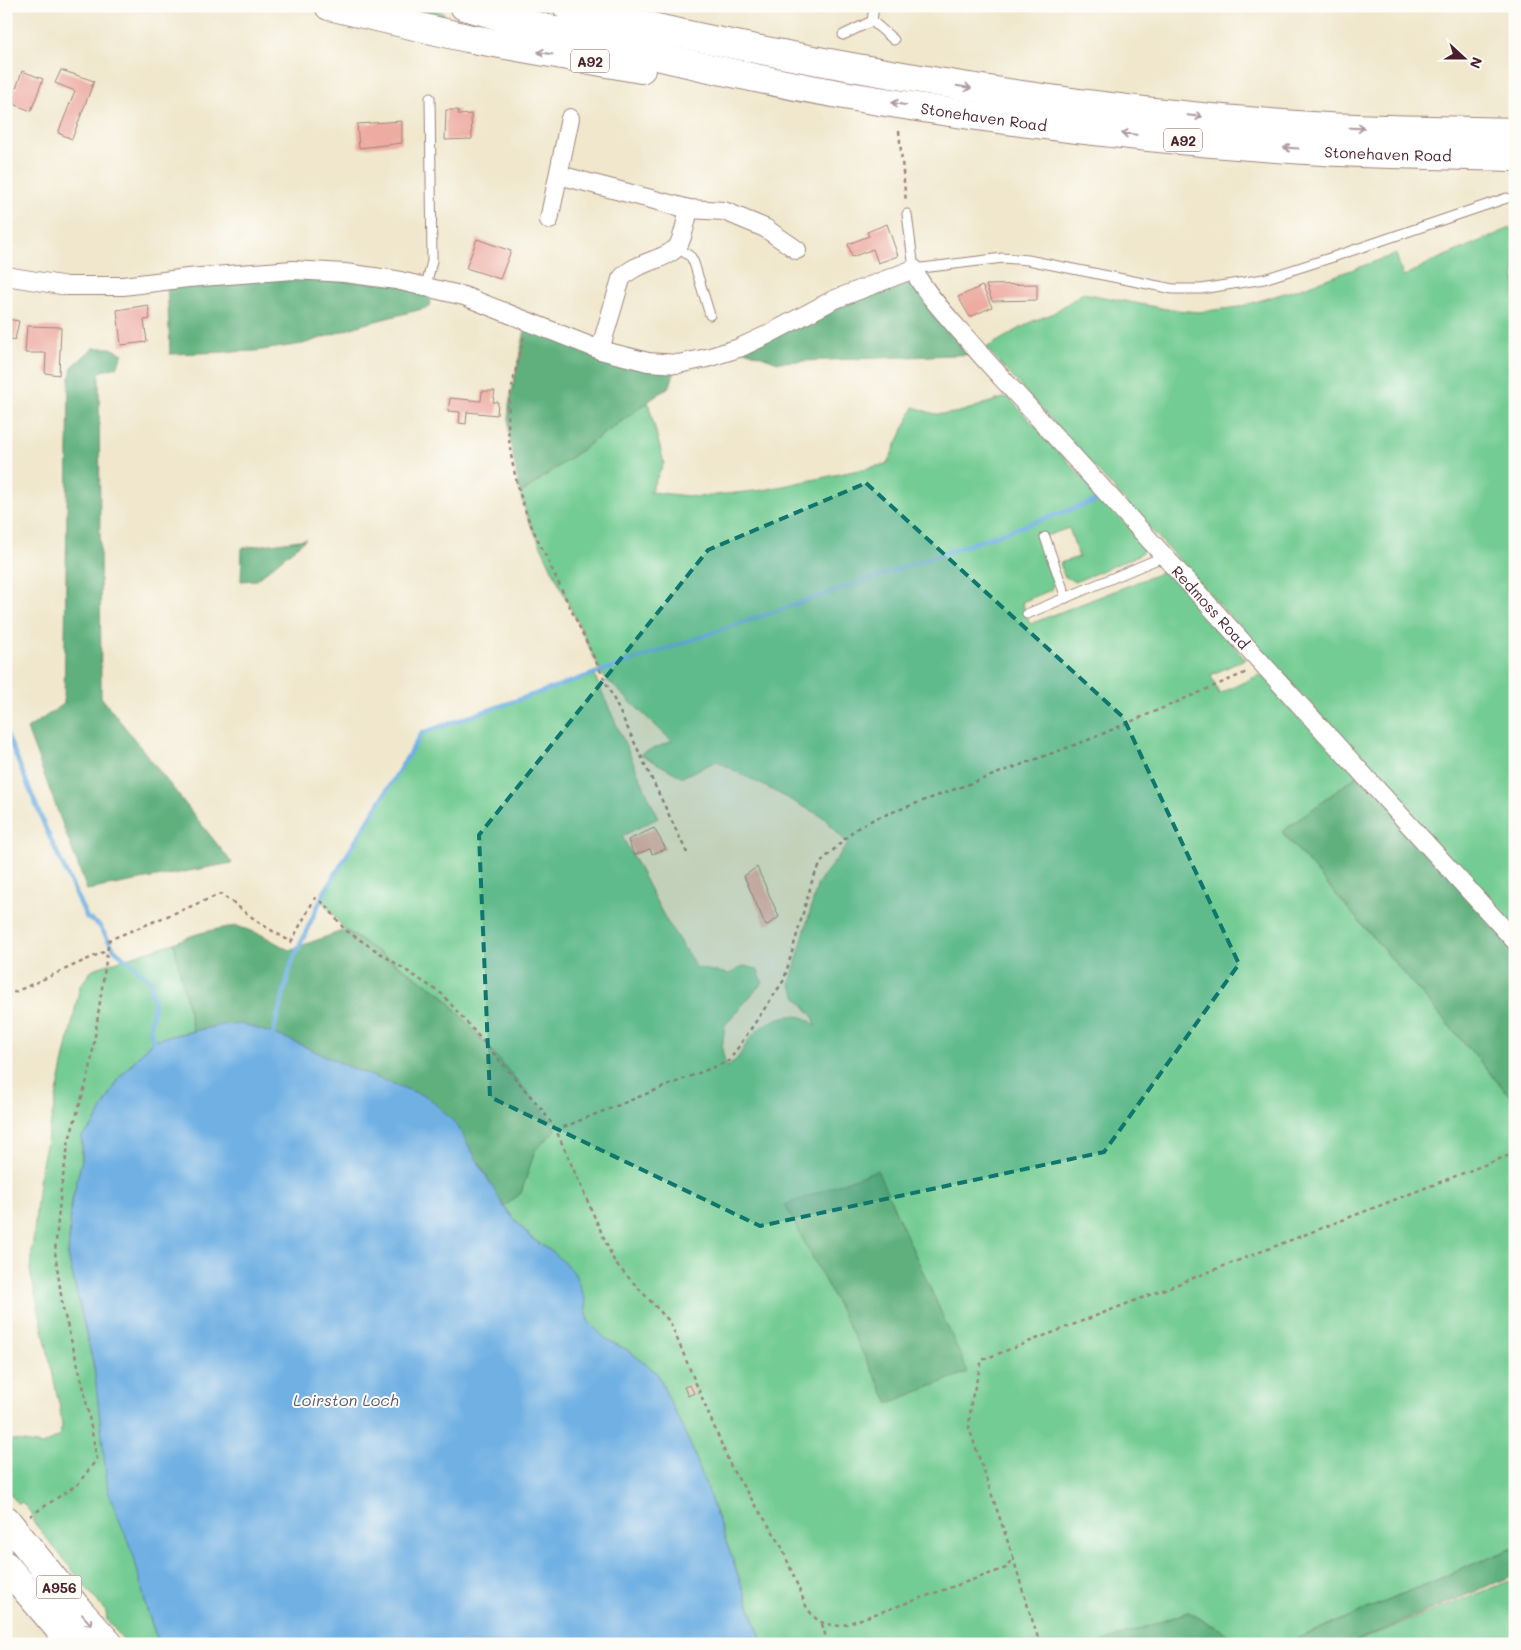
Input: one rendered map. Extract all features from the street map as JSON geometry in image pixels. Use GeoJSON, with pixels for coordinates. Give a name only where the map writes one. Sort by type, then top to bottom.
{"type":"FeatureCollection","features":[{"type":"Feature","properties":{"kind":"main road","name":"A92"},"geometry":{"type":"LineString","coordinates":[[329,6],[467,38],[583,60],[732,85],[853,97]]}},
{"type":"Feature","properties":{"kind":"main road","name":"Stonehaven Road"},"geometry":{"type":"LineString","coordinates":[[464,6],[602,43],[698,65],[853,97],[923,108],[1076,128],[1199,141],[1323,151],[1515,156]]}},
{"type":"Feature","properties":{"kind":"main road","name":"Stonehaven Road"},"geometry":{"type":"LineString","coordinates":[[567,6],[749,49],[899,76],[1084,105],[1204,117],[1326,126],[1515,132]]}},
{"type":"Feature","properties":{"kind":"main road","name":"A92"},"geometry":{"type":"LineString","coordinates":[[625,6],[899,76]]}},
{"type":"Feature","properties":{"kind":"main road","name":"A956"},"geometry":{"type":"LineString","coordinates":[[9,1524],[80,1612],[109,1644]]}},
{"type":"Feature","properties":{"kind":"main road","name":"A956"},"geometry":{"type":"LineString","coordinates":[[6,1566],[72,1644]]}},
{"type":"Feature","properties":{"kind":"street"},"geometry":{"type":"LineString","coordinates":[[549,220],[570,118]]}},
{"type":"Feature","properties":{"kind":"street"},"geometry":{"type":"LineString","coordinates":[[559,175],[689,208],[724,211],[745,218],[765,228],[797,250]]}},
{"type":"Feature","properties":{"kind":"street"},"geometry":{"type":"LineString","coordinates":[[600,350],[625,274],[677,247],[680,243],[689,208]]}},
{"type":"Feature","properties":{"kind":"street"},"geometry":{"type":"LineString","coordinates":[[6,276],[67,286],[124,286],[188,278],[293,270],[345,273],[426,286],[464,296],[600,350],[648,362],[678,364],[707,358],[739,348],[833,300],[914,269]]}},
{"type":"Feature","properties":{"kind":"street","name":"Redmoss Road"},"geometry":{"type":"LineString","coordinates":[[914,269],[924,287],[980,354],[1265,664],[1515,941]]}},
{"type":"Feature","properties":{"kind":"lane"},"geometry":{"type":"LineString","coordinates":[[872,21],[874,6]]}},
{"type":"Feature","properties":{"kind":"lane"},"geometry":{"type":"LineString","coordinates":[[843,35],[872,21]]}},
{"type":"Feature","properties":{"kind":"lane"},"geometry":{"type":"LineString","coordinates":[[872,21],[894,40]]}},
{"type":"Feature","properties":{"kind":"lane"},"geometry":{"type":"LineString","coordinates":[[426,286],[432,261],[430,98]]}},
{"type":"Feature","properties":{"kind":"lane"},"geometry":{"type":"LineString","coordinates":[[907,214],[914,269],[1003,258],[1028,260],[1163,287],[1201,289],[1264,278],[1333,257],[1507,198]]}},
{"type":"Feature","properties":{"kind":"lane"},"geometry":{"type":"LineString","coordinates":[[677,247],[691,257],[710,315]]}},
{"type":"Feature","properties":{"kind":"lane"},"geometry":{"type":"LineString","coordinates":[[1045,537],[1066,598]]}},
{"type":"Feature","properties":{"kind":"lane"},"geometry":{"type":"LineString","coordinates":[[1027,614],[1165,556]]}},
{"type":"Feature","properties":{"kind":"path"},"geometry":{"type":"LineString","coordinates":[[899,132],[907,214]]}},
{"type":"Feature","properties":{"kind":"path"},"geometry":{"type":"LineString","coordinates":[[528,321],[509,405],[509,434],[520,494],[530,521],[688,855]]}},
{"type":"Feature","properties":{"kind":"path"},"geometry":{"type":"LineString","coordinates":[[556,1130],[729,1061],[784,980],[813,878],[824,860],[854,830],[874,819],[1088,740],[1265,664]]}},
{"type":"Feature","properties":{"kind":"path"},"geometry":{"type":"LineString","coordinates":[[9,1524],[78,1484],[97,1459],[83,1385],[63,1309],[55,1252],[61,1189],[69,1140],[90,1070],[109,940],[221,894],[261,924],[291,942],[315,898],[325,904],[344,930],[442,994],[540,1108],[556,1130],[615,1263],[670,1322],[732,1469],[780,1543],[806,1606],[822,1624],[828,1644]]}},
{"type":"Feature","properties":{"kind":"path"},"geometry":{"type":"LineString","coordinates":[[6,996],[108,950]]}},
{"type":"Feature","properties":{"kind":"path"},"geometry":{"type":"LineString","coordinates":[[1040,1644],[1013,1557],[969,1428],[971,1402],[982,1360],[1515,1153]]}},
{"type":"Feature","properties":{"kind":"path"},"geometry":{"type":"LineString","coordinates":[[822,1624],[841,1626],[1006,1568],[1013,1557]]}},
{"type":"Feature","properties":{"kind":"highlighted area"},"geometry":{"type":"Polygon","coordinates":[[[866,483],[1123,717],[1239,964],[1104,1152],[760,1226],[490,1097],[479,835],[708,550],[866,483]]]}},
{"type":"Feature","properties":{"kind":"green space"},"geometry":{"type":"Polygon","coordinates":[[[368,6],[422,6],[444,13],[442,23],[368,6]]]}},
{"type":"Feature","properties":{"kind":"green space"},"geometry":{"type":"Polygon","coordinates":[[[1515,226],[1515,930],[986,348],[1033,321],[1052,314],[1083,293],[1166,309],[1198,312],[1239,307],[1301,288],[1396,254],[1403,277],[1431,262],[1515,226]]]}},
{"type":"Feature","properties":{"kind":"green space"},"geometry":{"type":"Polygon","coordinates":[[[914,269],[980,354],[778,362],[739,348],[914,269]]]}},
{"type":"Feature","properties":{"kind":"green space"},"geometry":{"type":"Polygon","coordinates":[[[246,273],[432,287],[430,307],[364,324],[303,344],[255,351],[170,354],[167,281],[246,273]]]}},
{"type":"Feature","properties":{"kind":"green space"},"geometry":{"type":"Polygon","coordinates":[[[527,321],[677,364],[670,386],[520,494],[509,434],[509,405],[527,321]]]}},
{"type":"Feature","properties":{"kind":"green space"},"geometry":{"type":"Polygon","coordinates":[[[93,348],[111,348],[123,354],[117,367],[99,372],[101,697],[232,863],[87,890],[27,729],[64,704],[69,384],[72,367],[93,348]]]}},
{"type":"Feature","properties":{"kind":"green space"},"geometry":{"type":"Polygon","coordinates":[[[1008,397],[1145,544],[1144,550],[1139,555],[1075,582],[1064,576],[1060,563],[1079,557],[1069,528],[1040,538],[1054,580],[1051,590],[1022,602],[1030,624],[1163,572],[1172,574],[1245,659],[1211,675],[1219,694],[1261,674],[1358,775],[1282,832],[1515,1102],[1515,1547],[1284,1644],[1241,1644],[1221,1630],[1188,1612],[1102,1644],[763,1644],[694,1453],[657,1373],[629,1351],[606,1339],[588,1321],[585,1299],[554,1253],[531,1238],[504,1207],[521,1193],[535,1150],[556,1129],[540,1107],[442,994],[345,930],[325,904],[320,901],[422,733],[594,674],[658,818],[622,836],[666,920],[697,968],[729,974],[744,966],[757,969],[763,982],[725,1025],[722,1049],[726,1067],[735,1061],[758,1030],[771,1022],[793,1016],[807,1019],[816,1026],[813,1016],[798,999],[790,984],[818,883],[848,844],[823,817],[717,761],[682,777],[640,754],[672,741],[603,676],[529,521],[520,494],[648,402],[664,463],[650,492],[698,497],[764,490],[887,464],[914,407],[936,414],[945,414],[963,411],[1008,397]]]}},
{"type":"Feature","properties":{"kind":"green space"},"geometry":{"type":"Polygon","coordinates":[[[306,539],[256,580],[241,581],[242,548],[306,539]]]}},
{"type":"Feature","properties":{"kind":"green space"},"geometry":{"type":"Polygon","coordinates":[[[1362,772],[1515,941],[1515,1102],[1282,832],[1362,772]]]}},
{"type":"Feature","properties":{"kind":"green space"},"geometry":{"type":"Polygon","coordinates":[[[237,926],[262,935],[289,950],[345,930],[442,994],[540,1107],[556,1130],[535,1150],[521,1193],[504,1207],[478,1161],[356,1070],[288,1039],[222,1025],[193,1031],[174,943],[205,932],[237,926]]]}},
{"type":"Feature","properties":{"kind":"green space"},"geometry":{"type":"Polygon","coordinates":[[[174,943],[193,1031],[153,1040],[120,1077],[92,1127],[82,1136],[82,1160],[71,1205],[68,1256],[147,1610],[159,1644],[127,1644],[107,1620],[106,1612],[32,1520],[35,1518],[22,1502],[18,1504],[6,1488],[6,1439],[42,1445],[59,1437],[62,1426],[60,1408],[30,1270],[40,1173],[80,986],[93,969],[174,943]]]}},
{"type":"Feature","properties":{"kind":"green space"},"geometry":{"type":"Polygon","coordinates":[[[877,1170],[968,1372],[889,1403],[785,1205],[877,1170]]]}},
{"type":"Feature","properties":{"kind":"green space"},"geometry":{"type":"Polygon","coordinates":[[[1515,1547],[1515,1575],[1349,1644],[1284,1644],[1515,1547]]]}},
{"type":"Feature","properties":{"kind":"green space"},"geometry":{"type":"Polygon","coordinates":[[[1515,1579],[1515,1644],[1350,1644],[1515,1579]]]}},
{"type":"Feature","properties":{"kind":"green space"},"geometry":{"type":"Polygon","coordinates":[[[1188,1612],[1221,1630],[1241,1644],[1097,1644],[1188,1612]]]}},
{"type":"Feature","properties":{"kind":"water","name":"Loirston Loch"},"geometry":{"type":"Polygon","coordinates":[[[243,1024],[288,1039],[356,1070],[428,1097],[457,1125],[504,1207],[531,1238],[554,1253],[574,1272],[585,1299],[588,1321],[606,1339],[629,1351],[657,1373],[694,1453],[763,1644],[159,1644],[147,1610],[134,1557],[108,1491],[94,1367],[68,1256],[71,1205],[82,1160],[82,1136],[92,1127],[120,1077],[153,1040],[222,1025],[243,1024]]]}},
{"type":"Feature","properties":{"kind":"building"},"geometry":{"type":"Polygon","coordinates":[[[61,70],[94,81],[72,139],[58,133],[75,91],[55,83],[61,70]]]}},
{"type":"Feature","properties":{"kind":"building"},"geometry":{"type":"Polygon","coordinates":[[[22,71],[43,79],[31,111],[11,103],[22,71]]]}},
{"type":"Feature","properties":{"kind":"building"},"geometry":{"type":"Polygon","coordinates":[[[446,110],[458,110],[459,115],[471,114],[472,139],[445,140],[446,110]]]}},
{"type":"Feature","properties":{"kind":"building"},"geometry":{"type":"Polygon","coordinates":[[[402,121],[402,143],[359,148],[357,124],[402,121]]]}},
{"type":"Feature","properties":{"kind":"building"},"geometry":{"type":"Polygon","coordinates":[[[887,224],[898,256],[878,263],[873,249],[852,257],[848,244],[869,236],[867,232],[887,224]]]}},
{"type":"Feature","properties":{"kind":"building"},"geometry":{"type":"Polygon","coordinates":[[[477,239],[511,251],[500,279],[466,268],[477,239]]]}},
{"type":"Feature","properties":{"kind":"building"},"geometry":{"type":"Polygon","coordinates":[[[1037,284],[1037,300],[992,301],[986,285],[1037,284]]]}},
{"type":"Feature","properties":{"kind":"building"},"geometry":{"type":"Polygon","coordinates":[[[982,286],[992,307],[970,317],[958,297],[982,286]]]}},
{"type":"Feature","properties":{"kind":"building"},"geometry":{"type":"Polygon","coordinates":[[[148,305],[150,319],[144,320],[147,342],[121,345],[117,310],[148,305]]]}},
{"type":"Feature","properties":{"kind":"building"},"geometry":{"type":"Polygon","coordinates":[[[6,319],[19,321],[15,340],[6,338],[6,319]]]}},
{"type":"Feature","properties":{"kind":"building"},"geometry":{"type":"Polygon","coordinates":[[[27,326],[61,327],[59,375],[45,373],[46,353],[25,353],[27,326]]]}},
{"type":"Feature","properties":{"kind":"building"},"geometry":{"type":"Polygon","coordinates":[[[482,391],[495,391],[493,402],[498,402],[497,415],[467,412],[466,424],[459,423],[460,412],[448,411],[450,398],[481,401],[482,391]]]}},
{"type":"Feature","properties":{"kind":"building"},"geometry":{"type":"Polygon","coordinates":[[[654,828],[666,849],[652,854],[650,849],[634,855],[628,840],[654,828]]]}},
{"type":"Feature","properties":{"kind":"building"},"geometry":{"type":"Polygon","coordinates":[[[757,867],[779,917],[766,926],[744,876],[757,867]]]}},
{"type":"Feature","properties":{"kind":"building"},"geometry":{"type":"Polygon","coordinates":[[[690,1385],[694,1393],[688,1396],[684,1387],[690,1385]]]}},
{"type":"Feature","properties":{"kind":"waterway"},"geometry":{"type":"LineString","coordinates":[[273,1034],[292,962],[325,891],[422,733],[1099,500]]}},
{"type":"Feature","properties":{"kind":"waterway"},"geometry":{"type":"LineString","coordinates":[[6,732],[46,829],[87,918],[99,925],[114,949],[149,979],[152,985],[151,991],[154,1004],[150,1030],[153,1040]]}}]}
